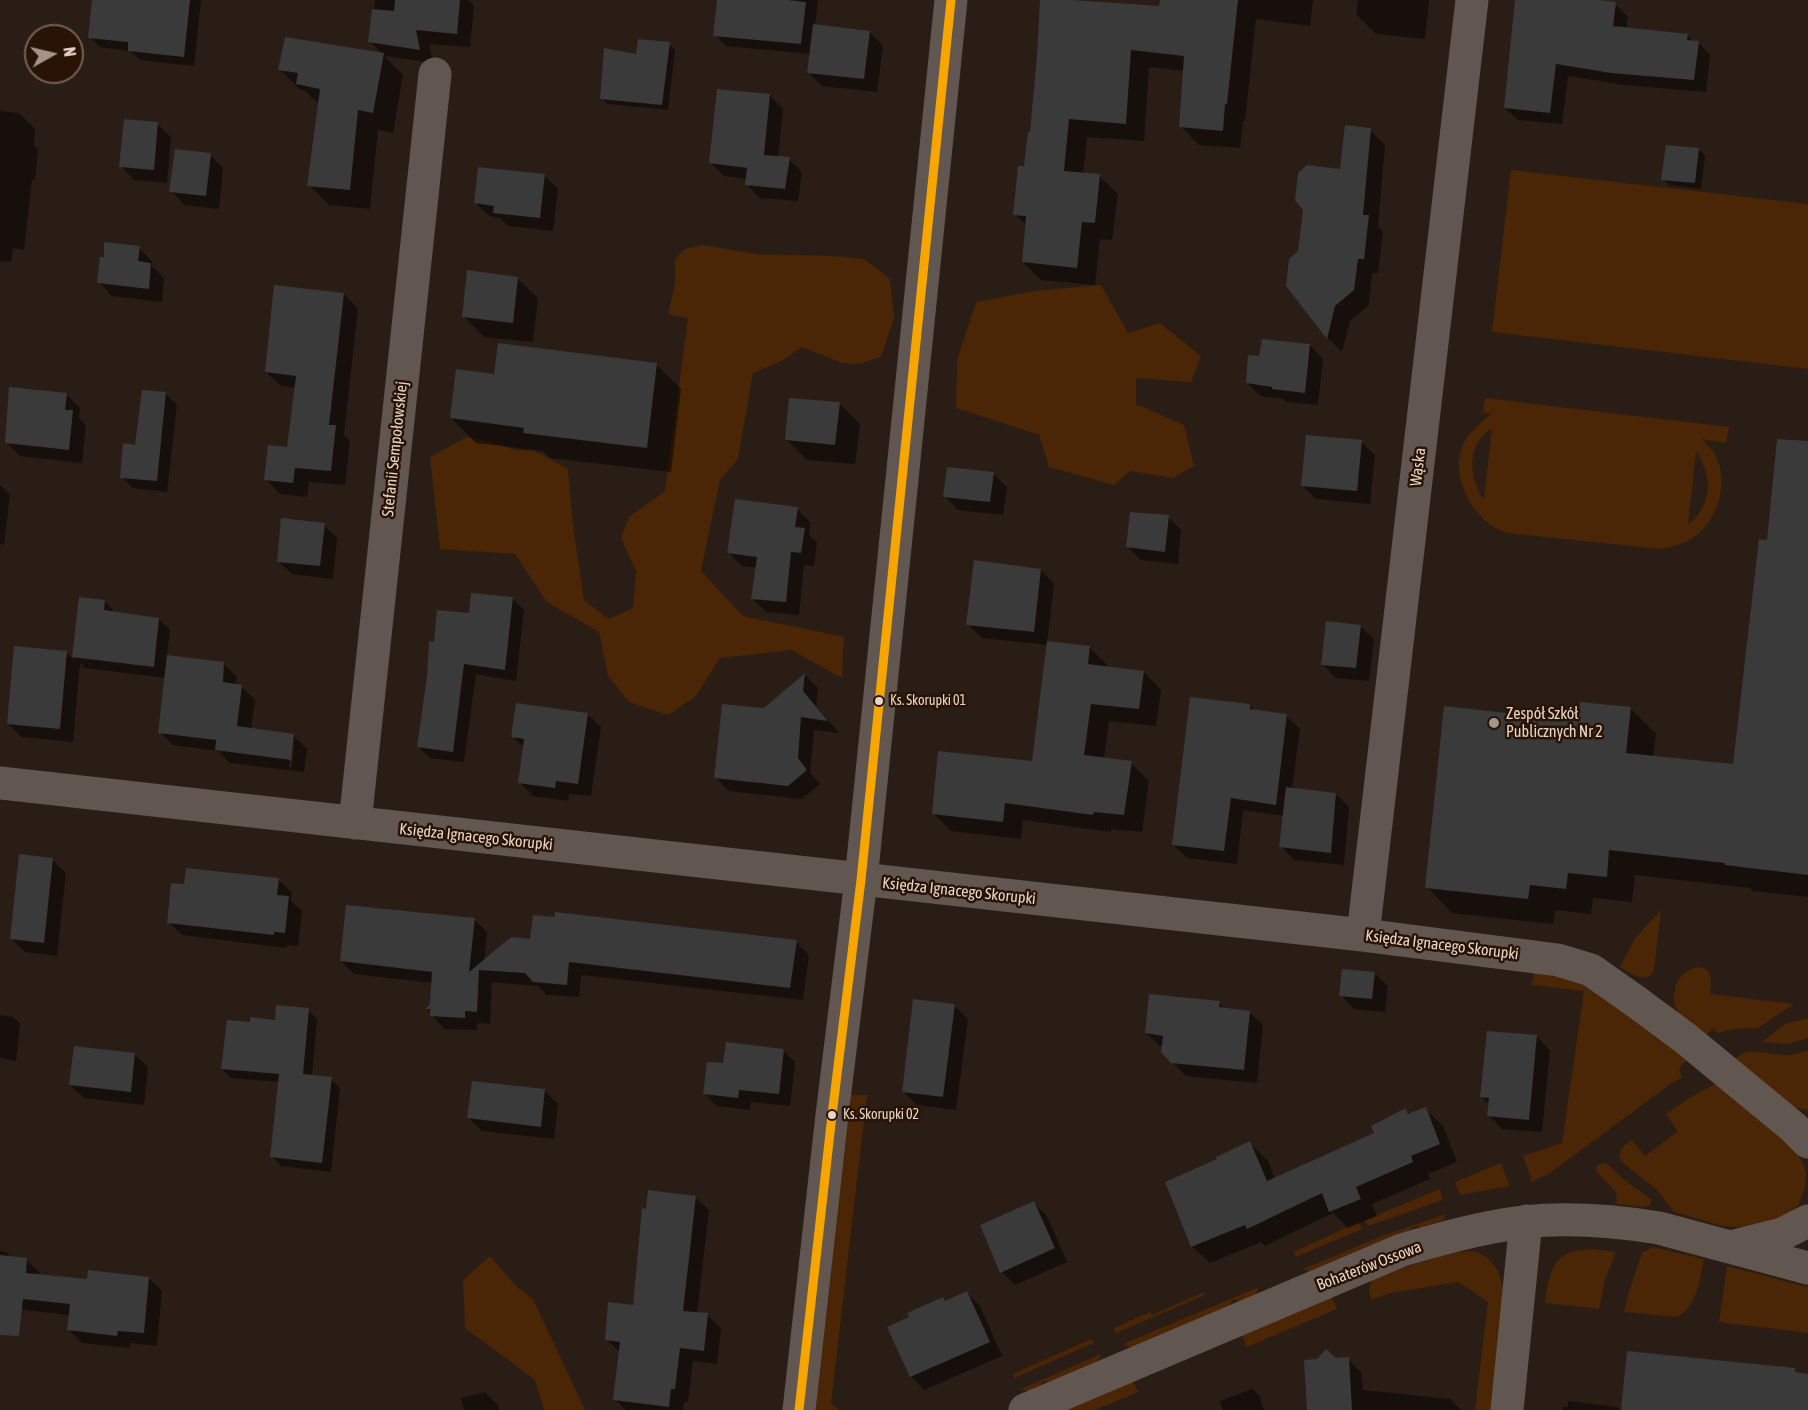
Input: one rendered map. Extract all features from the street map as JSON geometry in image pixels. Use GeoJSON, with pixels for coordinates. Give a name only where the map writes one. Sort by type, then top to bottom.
{"type":"FeatureCollection","features":[{"type":"Feature","properties":{"kind":"street"},"geometry":{"type":"LineString","coordinates":[[799,1410],[861,880],[951,0]]}},
{"type":"Feature","properties":{"kind":"street","name":"Wąska"},"geometry":{"type":"LineString","coordinates":[[1363,935],[1472,0]]}},
{"type":"Feature","properties":{"kind":"street","name":"Stefanii Sempołowskiej"},"geometry":{"type":"LineString","coordinates":[[355,823],[435,74]]}},
{"type":"Feature","properties":{"kind":"street","name":"Księdza Ignacego Skorupki"},"geometry":{"type":"LineString","coordinates":[[0,783],[1363,935],[1558,960],[1591,970],[1685,1038],[1803,1132]]}},
{"type":"Feature","properties":{"kind":"street","name":"Bohaterów Ossowa"},"geometry":{"type":"LineString","coordinates":[[1025,1410],[1402,1250],[1464,1233],[1526,1221],[1576,1220],[1659,1228],[1808,1268]]}},
{"type":"Feature","properties":{"kind":"street"},"geometry":{"type":"LineString","coordinates":[[1507,1410],[1526,1221]]}},
{"type":"Feature","properties":{"kind":"street","name":"Bohaterów Ossowa"},"geometry":{"type":"LineString","coordinates":[[1731,1247],[1782,1234],[1808,1221]]}},
{"type":"Feature","properties":{"kind":"shaded area"},"geometry":{"type":"Polygon","coordinates":[[[1511,170],[1808,204],[1808,369],[1492,332],[1511,170]]]}},
{"type":"Feature","properties":{"kind":"shaded area"},"geometry":{"type":"Polygon","coordinates":[[[703,245],[756,254],[864,259],[890,279],[894,318],[881,357],[859,364],[842,363],[802,347],[780,362],[753,373],[738,459],[720,480],[701,571],[743,616],[844,637],[842,678],[791,650],[720,658],[696,696],[668,715],[629,702],[608,676],[599,632],[547,602],[515,554],[440,549],[430,457],[467,437],[516,450],[535,451],[568,469],[573,525],[584,600],[609,619],[633,608],[636,571],[621,538],[629,517],[665,491],[688,318],[668,314],[675,283],[675,259],[685,249],[703,245]]]}},
{"type":"Feature","properties":{"kind":"shaded area"},"geometry":{"type":"Polygon","coordinates":[[[1101,285],[1128,333],[1160,323],[1201,356],[1191,382],[1136,378],[1136,404],[1184,425],[1194,466],[1173,478],[1130,471],[1114,485],[1049,467],[1039,435],[956,408],[957,360],[976,302],[1034,291],[1101,285]]]}},
{"type":"Feature","properties":{"kind":"shaded area"},"geometry":{"type":"Polygon","coordinates":[[[1485,398],[1729,427],[1726,443],[1702,439],[1714,453],[1719,464],[1721,488],[1715,512],[1700,532],[1691,539],[1660,549],[1502,531],[1489,524],[1472,505],[1466,495],[1459,472],[1461,450],[1466,439],[1492,413],[1483,413],[1485,398]],[[1492,428],[1478,443],[1472,461],[1475,481],[1483,499],[1484,498],[1492,428]],[[1696,452],[1688,525],[1704,505],[1708,490],[1706,473],[1696,452]]]}},
{"type":"Feature","properties":{"kind":"shaded area"},"geometry":{"type":"Polygon","coordinates":[[[1661,910],[1654,971],[1648,977],[1634,975],[1620,967],[1635,938],[1661,910]]]}},
{"type":"Feature","properties":{"kind":"shaded area"},"geometry":{"type":"Polygon","coordinates":[[[1698,967],[1709,973],[1710,994],[1794,1004],[1758,1028],[1734,1029],[1718,1033],[1713,1028],[1706,1036],[1680,1015],[1676,1008],[1674,993],[1679,979],[1690,969],[1698,967]]]}},
{"type":"Feature","properties":{"kind":"shaded area"},"geometry":{"type":"Polygon","coordinates":[[[1535,971],[1584,983],[1687,1060],[1679,1068],[1682,1078],[1550,1173],[1532,1182],[1523,1156],[1562,1143],[1584,991],[1531,985],[1535,971]]]}},
{"type":"Feature","properties":{"kind":"shaded area"},"geometry":{"type":"Polygon","coordinates":[[[1808,1018],[1808,1038],[1789,1044],[1762,1042],[1785,1024],[1808,1018]]]}},
{"type":"Feature","properties":{"kind":"shaded area"},"geometry":{"type":"Polygon","coordinates":[[[1808,1050],[1808,1110],[1789,1104],[1735,1059],[1753,1051],[1789,1055],[1808,1050]]]}},
{"type":"Feature","properties":{"kind":"shaded area"},"geometry":{"type":"Polygon","coordinates":[[[1715,1084],[1795,1149],[1806,1173],[1805,1187],[1799,1204],[1790,1215],[1751,1228],[1722,1226],[1674,1212],[1657,1190],[1624,1164],[1619,1156],[1621,1148],[1632,1140],[1645,1156],[1678,1131],[1666,1114],[1715,1084]]]}},
{"type":"Feature","properties":{"kind":"shaded area"},"geometry":{"type":"Polygon","coordinates":[[[851,1095],[867,1095],[831,1403],[839,1410],[813,1410],[851,1095]]]}},
{"type":"Feature","properties":{"kind":"shaded area"},"geometry":{"type":"Polygon","coordinates":[[[1501,1163],[1510,1186],[1460,1195],[1455,1182],[1501,1163]]]}},
{"type":"Feature","properties":{"kind":"shaded area"},"geometry":{"type":"Polygon","coordinates":[[[1606,1163],[1651,1199],[1651,1205],[1644,1207],[1617,1204],[1616,1192],[1596,1171],[1597,1165],[1606,1163]]]}},
{"type":"Feature","properties":{"kind":"shaded area"},"geometry":{"type":"Polygon","coordinates":[[[1440,1189],[1443,1200],[1368,1226],[1365,1220],[1440,1189]]]}},
{"type":"Feature","properties":{"kind":"shaded area"},"geometry":{"type":"Polygon","coordinates":[[[1446,1214],[1443,1220],[1420,1228],[1416,1226],[1410,1231],[1310,1272],[1303,1269],[1382,1236],[1446,1214]]]}},
{"type":"Feature","properties":{"kind":"shaded area"},"geometry":{"type":"Polygon","coordinates":[[[1359,1222],[1362,1229],[1296,1257],[1293,1252],[1359,1222]]]}},
{"type":"Feature","properties":{"kind":"shaded area"},"geometry":{"type":"Polygon","coordinates":[[[1653,1247],[1704,1259],[1693,1300],[1689,1307],[1677,1317],[1624,1312],[1642,1253],[1653,1247]]]}},
{"type":"Feature","properties":{"kind":"shaded area"},"geometry":{"type":"Polygon","coordinates":[[[1591,1249],[1616,1252],[1605,1280],[1599,1309],[1545,1303],[1551,1272],[1555,1264],[1568,1253],[1591,1249]]]}},
{"type":"Feature","properties":{"kind":"shaded area"},"geometry":{"type":"Polygon","coordinates":[[[1472,1251],[1486,1257],[1496,1267],[1504,1295],[1493,1410],[1475,1410],[1488,1302],[1459,1282],[1390,1293],[1371,1300],[1369,1290],[1372,1279],[1435,1257],[1472,1251]]]}},
{"type":"Feature","properties":{"kind":"shaded area"},"geometry":{"type":"Polygon","coordinates":[[[490,1256],[516,1286],[533,1299],[585,1410],[544,1410],[535,1380],[465,1328],[463,1280],[490,1256]]]}},
{"type":"Feature","properties":{"kind":"shaded area"},"geometry":{"type":"Polygon","coordinates":[[[1727,1266],[1808,1287],[1808,1333],[1719,1322],[1727,1266]]]}},
{"type":"Feature","properties":{"kind":"shaded area"},"geometry":{"type":"Polygon","coordinates":[[[1259,1287],[1256,1295],[1239,1302],[1235,1299],[1231,1301],[1230,1306],[1131,1348],[1123,1344],[1259,1287]]]}},
{"type":"Feature","properties":{"kind":"shaded area"},"geometry":{"type":"Polygon","coordinates":[[[1204,1292],[1205,1295],[1116,1333],[1114,1328],[1150,1312],[1152,1315],[1204,1292]]]}},
{"type":"Feature","properties":{"kind":"shaded area"},"geometry":{"type":"Polygon","coordinates":[[[1331,1295],[1337,1309],[1247,1347],[1241,1333],[1331,1295]]]}},
{"type":"Feature","properties":{"kind":"shaded area"},"geometry":{"type":"Polygon","coordinates":[[[1091,1339],[1094,1343],[1014,1378],[1013,1374],[1091,1339]]]}},
{"type":"Feature","properties":{"kind":"shaded area"},"geometry":{"type":"Polygon","coordinates":[[[1101,1354],[1098,1362],[1049,1383],[1042,1382],[1040,1387],[1029,1392],[1021,1389],[1101,1354]]]}},
{"type":"Feature","properties":{"kind":"shaded area"},"geometry":{"type":"Polygon","coordinates":[[[1132,1379],[1138,1392],[1095,1410],[1063,1410],[1132,1379]]]}},
{"type":"Feature","properties":{"kind":"building"},"geometry":{"type":"Polygon","coordinates":[[[92,0],[190,0],[184,57],[128,51],[128,42],[88,38],[92,0]]]}},
{"type":"Feature","properties":{"kind":"building"},"geometry":{"type":"Polygon","coordinates":[[[395,0],[460,0],[457,34],[416,30],[420,50],[368,42],[372,9],[394,11],[395,0]]]}},
{"type":"Feature","properties":{"kind":"building"},"geometry":{"type":"Polygon","coordinates":[[[717,0],[806,2],[801,44],[713,36],[717,0]]]}},
{"type":"Feature","properties":{"kind":"building"},"geometry":{"type":"Polygon","coordinates":[[[1040,0],[1159,6],[1160,0],[1238,0],[1223,131],[1179,127],[1184,56],[1131,50],[1126,124],[1069,119],[1064,171],[1100,174],[1095,223],[1082,222],[1077,268],[1022,262],[1026,216],[1013,215],[1018,166],[1024,166],[1028,132],[1030,132],[1040,0]]]}},
{"type":"Feature","properties":{"kind":"building"},"geometry":{"type":"Polygon","coordinates":[[[1515,0],[1616,2],[1613,26],[1688,34],[1687,40],[1699,41],[1694,80],[1611,73],[1556,64],[1550,113],[1504,108],[1515,0]]]}},
{"type":"Feature","properties":{"kind":"building"},"geometry":{"type":"Polygon","coordinates":[[[813,24],[870,31],[864,79],[807,73],[813,24]]]}},
{"type":"Feature","properties":{"kind":"building"},"geometry":{"type":"Polygon","coordinates":[[[285,37],[384,53],[373,113],[358,110],[350,190],[307,186],[320,89],[296,84],[298,73],[278,70],[285,37]]]}},
{"type":"Feature","properties":{"kind":"building"},"geometry":{"type":"Polygon","coordinates":[[[638,39],[670,42],[662,105],[600,99],[604,48],[636,54],[638,39]]]}},
{"type":"Feature","properties":{"kind":"building"},"geometry":{"type":"Polygon","coordinates":[[[717,89],[770,94],[764,155],[790,157],[785,189],[745,185],[747,168],[709,163],[717,89]]]}},
{"type":"Feature","properties":{"kind":"building"},"geometry":{"type":"Polygon","coordinates":[[[124,119],[158,122],[154,170],[119,167],[124,119]]]}},
{"type":"Feature","properties":{"kind":"building"},"geometry":{"type":"Polygon","coordinates":[[[1345,125],[1371,128],[1363,215],[1369,215],[1364,259],[1358,259],[1354,290],[1335,306],[1327,339],[1286,286],[1289,259],[1298,251],[1303,210],[1295,200],[1298,173],[1307,165],[1340,169],[1345,125]]]}},
{"type":"Feature","properties":{"kind":"building"},"geometry":{"type":"Polygon","coordinates":[[[1666,145],[1699,148],[1695,183],[1661,180],[1666,145]]]}},
{"type":"Feature","properties":{"kind":"building"},"geometry":{"type":"Polygon","coordinates":[[[175,149],[211,153],[206,196],[169,192],[175,149]]]}},
{"type":"Feature","properties":{"kind":"building"},"geometry":{"type":"Polygon","coordinates":[[[478,167],[545,174],[540,218],[493,213],[494,206],[474,203],[478,167]]]}},
{"type":"Feature","properties":{"kind":"building"},"geometry":{"type":"Polygon","coordinates":[[[104,242],[140,246],[138,261],[151,263],[149,289],[97,283],[100,257],[104,257],[104,242]]]}},
{"type":"Feature","properties":{"kind":"building"},"geometry":{"type":"Polygon","coordinates":[[[467,270],[518,277],[513,323],[462,317],[467,270]]]}},
{"type":"Feature","properties":{"kind":"building"},"geometry":{"type":"Polygon","coordinates":[[[274,285],[344,293],[329,425],[336,425],[331,471],[295,468],[293,483],[264,480],[268,445],[287,447],[296,376],[265,372],[274,285]]]}},
{"type":"Feature","properties":{"kind":"building"},"geometry":{"type":"Polygon","coordinates":[[[1262,339],[1310,344],[1305,393],[1246,383],[1248,355],[1259,356],[1262,339]]]}},
{"type":"Feature","properties":{"kind":"building"},"geometry":{"type":"Polygon","coordinates":[[[498,343],[657,363],[647,448],[523,433],[524,428],[450,418],[456,369],[494,374],[498,343]]]}},
{"type":"Feature","properties":{"kind":"building"},"geometry":{"type":"Polygon","coordinates":[[[9,387],[67,393],[65,410],[73,410],[69,450],[5,443],[9,387]]]}},
{"type":"Feature","properties":{"kind":"building"},"geometry":{"type":"Polygon","coordinates":[[[142,390],[166,392],[157,481],[120,478],[123,443],[135,445],[142,390]]]}},
{"type":"Feature","properties":{"kind":"building"},"geometry":{"type":"Polygon","coordinates":[[[789,398],[840,402],[835,445],[785,440],[789,398]]]}},
{"type":"Feature","properties":{"kind":"building"},"geometry":{"type":"Polygon","coordinates":[[[1306,435],[1362,440],[1357,491],[1301,486],[1306,435]]]}},
{"type":"Feature","properties":{"kind":"building","name":"Zespół Szkół Publicznych Nr 2"},"geometry":{"type":"Polygon","coordinates":[[[1777,439],[1808,441],[1808,875],[1609,850],[1607,877],[1568,873],[1566,889],[1530,885],[1528,899],[1425,888],[1444,706],[1578,721],[1580,702],[1631,707],[1626,753],[1733,764],[1759,539],[1767,540],[1777,439]]]}},
{"type":"Feature","properties":{"kind":"building"},"geometry":{"type":"Polygon","coordinates":[[[947,467],[994,472],[990,502],[943,497],[947,467]]]}},
{"type":"Feature","properties":{"kind":"building"},"geometry":{"type":"Polygon","coordinates":[[[735,499],[798,507],[795,527],[805,528],[801,553],[791,552],[786,602],[751,599],[757,557],[727,553],[735,499]]]}},
{"type":"Feature","properties":{"kind":"building"},"geometry":{"type":"Polygon","coordinates":[[[1130,512],[1169,515],[1165,552],[1126,547],[1130,512]]]}},
{"type":"Feature","properties":{"kind":"building"},"geometry":{"type":"Polygon","coordinates":[[[281,518],[325,523],[320,566],[277,562],[281,518]]]}},
{"type":"Feature","properties":{"kind":"building"},"geometry":{"type":"Polygon","coordinates":[[[974,560],[1041,569],[1034,632],[966,625],[974,560]]]}},
{"type":"Feature","properties":{"kind":"building"},"geometry":{"type":"Polygon","coordinates":[[[471,593],[513,597],[505,670],[464,664],[453,752],[417,747],[427,677],[429,641],[434,642],[437,610],[469,613],[471,593]]]}},
{"type":"Feature","properties":{"kind":"building"},"geometry":{"type":"Polygon","coordinates":[[[79,597],[105,600],[104,610],[159,618],[154,667],[72,657],[79,597]]]}},
{"type":"Feature","properties":{"kind":"building"},"geometry":{"type":"Polygon","coordinates":[[[1326,621],[1361,625],[1356,668],[1321,665],[1326,621]]]}},
{"type":"Feature","properties":{"kind":"building"},"geometry":{"type":"Polygon","coordinates":[[[1047,641],[1090,646],[1088,664],[1144,671],[1139,709],[1091,704],[1084,755],[1132,761],[1124,815],[1094,812],[1093,815],[1005,803],[1003,822],[932,814],[938,751],[1032,761],[1047,641]]]}},
{"type":"Feature","properties":{"kind":"building"},"geometry":{"type":"Polygon","coordinates":[[[14,646],[67,651],[60,729],[7,724],[14,646]]]}},
{"type":"Feature","properties":{"kind":"building"},"geometry":{"type":"Polygon","coordinates":[[[167,655],[224,662],[223,682],[242,685],[237,726],[294,734],[291,760],[215,750],[216,740],[158,733],[167,655]]]}},
{"type":"Feature","properties":{"kind":"building"},"geometry":{"type":"Polygon","coordinates":[[[805,673],[803,691],[828,721],[801,717],[798,758],[807,770],[788,786],[714,778],[722,704],[764,708],[805,673]]]}},
{"type":"Feature","properties":{"kind":"building"},"geometry":{"type":"Polygon","coordinates":[[[1190,697],[1250,704],[1250,709],[1287,714],[1276,805],[1231,798],[1224,851],[1172,845],[1190,697]]]}},
{"type":"Feature","properties":{"kind":"building"},"geometry":{"type":"Polygon","coordinates":[[[516,703],[588,713],[578,784],[556,781],[555,788],[518,783],[524,739],[511,737],[516,703]]]}},
{"type":"Feature","properties":{"kind":"building"},"geometry":{"type":"Polygon","coordinates":[[[1286,787],[1336,793],[1331,853],[1279,847],[1286,787]]]}},
{"type":"Feature","properties":{"kind":"building"},"geometry":{"type":"Polygon","coordinates":[[[19,854],[53,858],[44,943],[10,939],[19,854]]]}},
{"type":"Feature","properties":{"kind":"building"},"geometry":{"type":"Polygon","coordinates":[[[186,868],[279,878],[277,895],[289,896],[285,933],[274,932],[274,935],[167,923],[171,883],[184,884],[186,868]]]}},
{"type":"Feature","properties":{"kind":"building"},"geometry":{"type":"Polygon","coordinates":[[[346,905],[475,918],[469,972],[511,937],[530,939],[533,915],[555,917],[555,912],[797,940],[790,988],[569,962],[567,985],[533,982],[525,973],[479,970],[477,1012],[465,1011],[465,1018],[430,1016],[430,1009],[425,1009],[430,1004],[432,972],[340,961],[346,905]]]}},
{"type":"Feature","properties":{"kind":"building"},"geometry":{"type":"Polygon","coordinates":[[[1342,969],[1375,972],[1372,999],[1339,996],[1342,969]]]}},
{"type":"Feature","properties":{"kind":"building"},"geometry":{"type":"Polygon","coordinates":[[[1149,994],[1220,1001],[1219,1007],[1250,1011],[1244,1070],[1171,1063],[1161,1052],[1163,1036],[1145,1033],[1149,994]]]}},
{"type":"Feature","properties":{"kind":"building"},"geometry":{"type":"Polygon","coordinates":[[[913,999],[955,1004],[943,1097],[902,1092],[913,999]]]}},
{"type":"Feature","properties":{"kind":"building"},"geometry":{"type":"Polygon","coordinates":[[[276,1005],[309,1008],[303,1074],[332,1077],[322,1163],[270,1157],[279,1074],[221,1069],[227,1020],[250,1022],[250,1017],[275,1020],[276,1005]]]}},
{"type":"Feature","properties":{"kind":"building"},"geometry":{"type":"Polygon","coordinates":[[[1487,1031],[1537,1035],[1529,1120],[1487,1116],[1489,1098],[1480,1097],[1487,1031]]]}},
{"type":"Feature","properties":{"kind":"building"},"geometry":{"type":"Polygon","coordinates":[[[726,1042],[784,1049],[779,1094],[739,1090],[738,1098],[703,1094],[707,1062],[723,1063],[726,1042]]]}},
{"type":"Feature","properties":{"kind":"building"},"geometry":{"type":"Polygon","coordinates":[[[74,1046],[135,1053],[131,1092],[69,1085],[74,1046]]]}},
{"type":"Feature","properties":{"kind":"building"},"geometry":{"type":"Polygon","coordinates":[[[472,1081],[545,1089],[541,1127],[467,1118],[472,1081]]]}},
{"type":"Feature","properties":{"kind":"building"},"geometry":{"type":"Polygon","coordinates":[[[1426,1107],[1440,1144],[1411,1156],[1413,1162],[1356,1187],[1361,1199],[1329,1212],[1322,1193],[1247,1229],[1245,1225],[1191,1247],[1165,1182],[1217,1159],[1216,1157],[1250,1141],[1267,1181],[1374,1133],[1371,1126],[1406,1108],[1408,1114],[1426,1107]]]}},
{"type":"Feature","properties":{"kind":"building"},"geometry":{"type":"Polygon","coordinates":[[[648,1190],[696,1196],[683,1311],[708,1313],[704,1351],[680,1348],[675,1389],[671,1389],[669,1407],[613,1400],[620,1342],[605,1340],[608,1302],[633,1305],[642,1208],[646,1209],[648,1190]]]}},
{"type":"Feature","properties":{"kind":"building"},"geometry":{"type":"Polygon","coordinates":[[[1034,1201],[1055,1248],[1000,1273],[980,1225],[1034,1201]]]}},
{"type":"Feature","properties":{"kind":"building"},"geometry":{"type":"Polygon","coordinates":[[[0,1255],[27,1258],[26,1273],[87,1279],[88,1270],[149,1277],[144,1333],[118,1331],[117,1336],[67,1330],[70,1304],[23,1299],[19,1336],[0,1335],[0,1255]]]}},
{"type":"Feature","properties":{"kind":"building"},"geometry":{"type":"Polygon","coordinates":[[[967,1291],[990,1342],[910,1377],[887,1327],[909,1317],[907,1313],[943,1297],[945,1301],[967,1291]]]}},
{"type":"Feature","properties":{"kind":"building"},"geometry":{"type":"Polygon","coordinates":[[[1326,1349],[1336,1358],[1349,1357],[1352,1410],[1307,1410],[1304,1360],[1317,1359],[1326,1349]]]}},
{"type":"Feature","properties":{"kind":"building"},"geometry":{"type":"Polygon","coordinates":[[[1627,1351],[1795,1368],[1795,1372],[1808,1374],[1808,1410],[1621,1410],[1627,1351]]]}},
{"type":"Feature","properties":{"kind":"transit line"},"geometry":{"type":"LineString","coordinates":[[799,1410],[861,880],[951,0]]}},
{"type":"Feature","properties":{"kind":"place","name":"Ks. Skorupki 01"},"geometry":{"type":"Point","coordinates":[879,701]}},
{"type":"Feature","properties":{"kind":"place","name":"Zespół Szkół Publicznych Nr 2"},"geometry":{"type":"Point","coordinates":[1494,723]}},
{"type":"Feature","properties":{"kind":"place","name":"Ks. Skorupki 02"},"geometry":{"type":"Point","coordinates":[832,1115]}}]}
